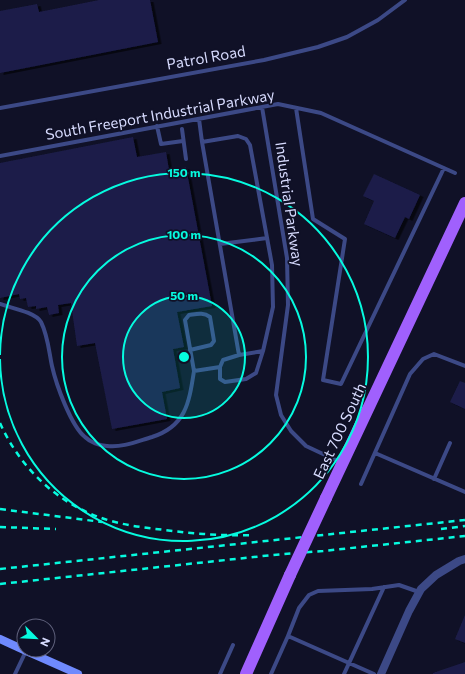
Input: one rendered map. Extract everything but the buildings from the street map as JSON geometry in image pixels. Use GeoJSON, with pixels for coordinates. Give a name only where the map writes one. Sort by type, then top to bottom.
{"type":"FeatureCollection","features":[{"type":"Feature","properties":{"kind":"main road","name":"East 700 South"},"geometry":{"type":"LineString","coordinates":[[246,674],[342,463],[465,203]]}},
{"type":"Feature","properties":{"kind":"street"},"geometry":{"type":"LineString","coordinates":[[381,674],[419,592],[436,575],[465,559]]}},
{"type":"Feature","properties":{"kind":"street"},"geometry":{"type":"LineString","coordinates":[[0,639],[16,646]]}},
{"type":"Feature","properties":{"kind":"street"},"geometry":{"type":"LineString","coordinates":[[43,658],[78,674]]}},
{"type":"Feature","properties":{"kind":"lane","name":"Patrol Road"},"geometry":{"type":"LineString","coordinates":[[0,108],[264,60],[318,47],[347,37],[378,20],[405,0]]}},
{"type":"Feature","properties":{"kind":"lane","name":"South Freeport Industrial Parkway"},"geometry":{"type":"LineString","coordinates":[[0,156],[278,104],[321,113],[455,173]]}},
{"type":"Feature","properties":{"kind":"lane","name":"Industrial Parkway"},"geometry":{"type":"LineString","coordinates":[[262,107],[287,258],[288,305],[276,395],[281,414],[291,431],[306,446],[342,463]]}},
{"type":"Feature","properties":{"kind":"lane"},"geometry":{"type":"LineString","coordinates":[[296,108],[313,219],[345,239],[323,380],[341,384],[444,168]]}},
{"type":"Feature","properties":{"kind":"lane"},"geometry":{"type":"LineString","coordinates":[[199,119],[240,354]]}},
{"type":"Feature","properties":{"kind":"lane"},"geometry":{"type":"LineString","coordinates":[[157,126],[161,144],[183,141]]}},
{"type":"Feature","properties":{"kind":"lane"},"geometry":{"type":"LineString","coordinates":[[182,129],[186,159]]}},
{"type":"Feature","properties":{"kind":"lane"},"geometry":{"type":"LineString","coordinates":[[202,142],[238,136],[246,139],[250,145],[272,265],[273,306],[263,351],[256,373],[246,379],[225,382],[220,379],[220,367],[223,360],[240,354],[263,351]]}},
{"type":"Feature","properties":{"kind":"lane"},"geometry":{"type":"LineString","coordinates":[[220,244],[267,238]]}},
{"type":"Feature","properties":{"kind":"lane"},"geometry":{"type":"LineString","coordinates":[[0,304],[32,315],[40,321],[47,338],[52,367],[58,389],[70,416],[84,437],[95,443],[107,446],[126,445],[156,436],[171,428],[180,419],[186,408],[190,395],[194,371],[190,350],[185,320],[189,316],[201,313],[206,314],[210,317],[214,341],[211,345],[190,350]]}},
{"type":"Feature","properties":{"kind":"lane"},"geometry":{"type":"LineString","coordinates":[[361,484],[410,374],[423,359],[434,354],[465,366]]}},
{"type":"Feature","properties":{"kind":"lane"},"geometry":{"type":"LineString","coordinates":[[194,371],[220,367]]}},
{"type":"Feature","properties":{"kind":"lane"},"geometry":{"type":"LineString","coordinates":[[434,479],[450,443]]}},
{"type":"Feature","properties":{"kind":"lane"},"geometry":{"type":"LineString","coordinates":[[375,453],[465,492]]}},
{"type":"Feature","properties":{"kind":"lane"},"geometry":{"type":"LineString","coordinates":[[271,674],[299,608],[309,595],[318,591],[399,585],[419,592]]}},
{"type":"Feature","properties":{"kind":"lane"},"geometry":{"type":"LineString","coordinates":[[344,674],[384,587]]}},
{"type":"Feature","properties":{"kind":"lane"},"geometry":{"type":"LineString","coordinates":[[288,636],[374,674]]}},
{"type":"Feature","properties":{"kind":"lane"},"geometry":{"type":"LineString","coordinates":[[220,674],[233,645]]}},
{"type":"Feature","properties":{"kind":"lane"},"geometry":{"type":"LineString","coordinates":[[15,674],[22,658]]}},
{"type":"Feature","properties":{"kind":"railway"},"geometry":{"type":"LineString","coordinates":[[0,423],[19,456],[31,471],[59,496],[93,515],[131,526],[187,533],[254,535]]}},
{"type":"Feature","properties":{"kind":"railway"},"geometry":{"type":"LineString","coordinates":[[0,509],[102,522]]}},
{"type":"Feature","properties":{"kind":"railway"},"geometry":{"type":"LineString","coordinates":[[0,569],[465,520]]}},
{"type":"Feature","properties":{"kind":"railway"},"geometry":{"type":"LineString","coordinates":[[441,529],[465,526]]}},
{"type":"Feature","properties":{"kind":"railway"},"geometry":{"type":"LineString","coordinates":[[0,527],[56,529]]}},
{"type":"Feature","properties":{"kind":"railway"},"geometry":{"type":"LineString","coordinates":[[0,584],[465,536]]}}]}
